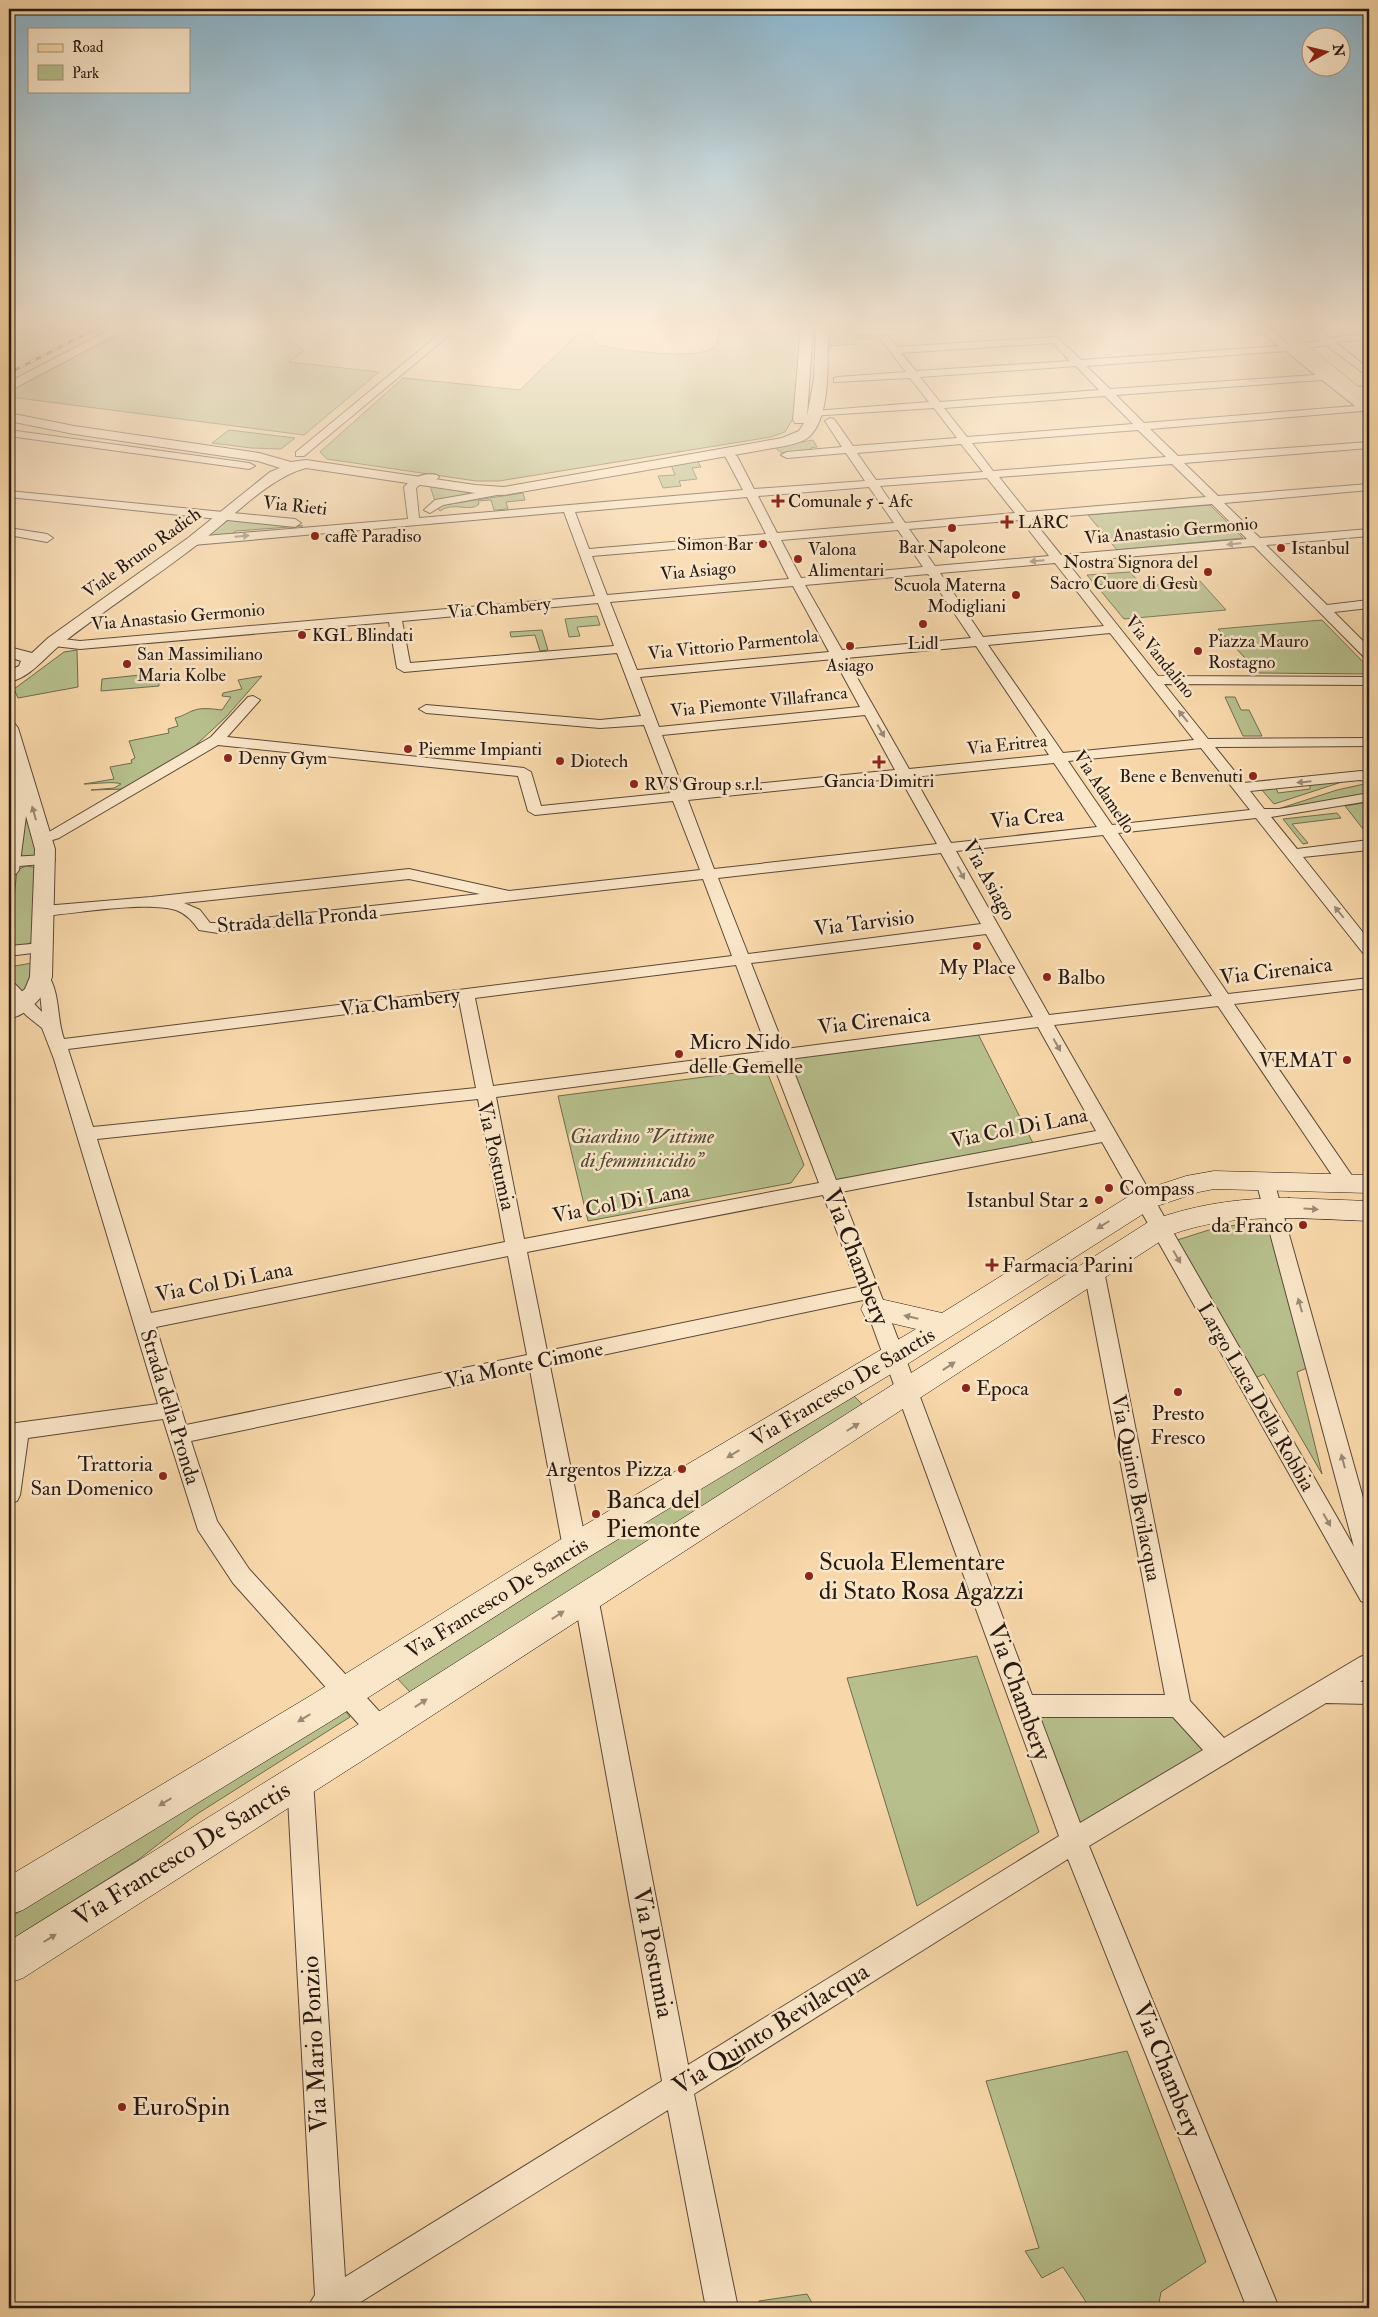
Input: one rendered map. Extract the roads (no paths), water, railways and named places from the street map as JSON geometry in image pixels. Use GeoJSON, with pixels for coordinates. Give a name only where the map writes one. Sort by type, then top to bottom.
{"type":"FeatureCollection","features":[{"type":"Feature","properties":{"kind":"main road","name":"Via Francesco De Sanctis"},"geometry":{"type":"LineString","coordinates":[[9,1897],[346,1692],[575,1548],[895,1357],[1144,1200],[1196,1183],[1214,1180],[1269,1194],[1369,1211]]}},
{"type":"Feature","properties":{"kind":"main road","name":"Via Francesco De Sanctis"},"geometry":{"type":"LineString","coordinates":[[9,1964],[380,1730],[908,1392],[1160,1228],[1179,1220],[1218,1211],[1269,1194],[1358,1184]]}},
{"type":"Feature","properties":{"kind":"main road"},"geometry":{"type":"LineString","coordinates":[[873,1301],[946,1325]]}},
{"type":"Feature","properties":{"kind":"street"},"geometry":{"type":"LineString","coordinates":[[24,435],[249,466]]}},
{"type":"Feature","properties":{"kind":"street"},"geometry":{"type":"LineString","coordinates":[[112,435],[422,480],[475,490],[504,491]]}},
{"type":"Feature","properties":{"kind":"street","name":"Viale Bruno Radich"},"geometry":{"type":"LineString","coordinates":[[16,674],[54,642],[226,516],[324,435]]}},
{"type":"Feature","properties":{"kind":"street"},"geometry":{"type":"LineString","coordinates":[[292,462],[396,478],[484,484],[514,482],[780,435]]}},
{"type":"Feature","properties":{"kind":"street"},"geometry":{"type":"LineString","coordinates":[[425,518],[439,502],[785,442],[801,435]]}},
{"type":"Feature","properties":{"kind":"street","name":"Via Adamello"},"geometry":{"type":"LineString","coordinates":[[839,435],[1222,1000],[1358,1184]]}},
{"type":"Feature","properties":{"kind":"street","name":"Via Vandalino"},"geometry":{"type":"LineString","coordinates":[[960,435],[1369,950]]}},
{"type":"Feature","properties":{"kind":"street"},"geometry":{"type":"LineString","coordinates":[[787,455],[1012,435]]}},
{"type":"Feature","properties":{"kind":"street"},"geometry":{"type":"LineString","coordinates":[[1150,435],[1369,654]]}},
{"type":"Feature","properties":{"kind":"street"},"geometry":{"type":"LineString","coordinates":[[425,518],[568,509],[749,493],[1369,445]]}},
{"type":"Feature","properties":{"kind":"street"},"geometry":{"type":"LineString","coordinates":[[731,456],[749,493]]}},
{"type":"Feature","properties":{"kind":"street"},"geometry":{"type":"LineString","coordinates":[[422,480],[425,518]]}},
{"type":"Feature","properties":{"kind":"street"},"geometry":{"type":"LineString","coordinates":[[422,480],[425,518]]}},
{"type":"Feature","properties":{"kind":"street"},"geometry":{"type":"LineString","coordinates":[[774,536],[1369,487]]}},
{"type":"Feature","properties":{"kind":"street","name":"Via Asiago"},"geometry":{"type":"LineString","coordinates":[[749,493],[837,654],[1144,1200]]}},
{"type":"Feature","properties":{"kind":"street","name":"Via Rieti"},"geometry":{"type":"LineString","coordinates":[[9,494],[339,528]]}},
{"type":"Feature","properties":{"kind":"street","name":"Via Chambery"},"geometry":{"type":"LineString","coordinates":[[568,509],[895,1357],[1074,1841],[1264,2308]]}},
{"type":"Feature","properties":{"kind":"street","name":"Via Rieti"},"geometry":{"type":"LineString","coordinates":[[193,541],[425,518]]}},
{"type":"Feature","properties":{"kind":"street"},"geometry":{"type":"LineString","coordinates":[[9,531],[47,538]]}},
{"type":"Feature","properties":{"kind":"street","name":"Via Anastasio Germonio"},"geometry":{"type":"LineString","coordinates":[[797,582],[1369,532]]}},
{"type":"Feature","properties":{"kind":"street","name":"Via Asiago"},"geometry":{"type":"LineString","coordinates":[[585,553],[774,536]]}},
{"type":"Feature","properties":{"kind":"street","name":"Via Asiago"},"geometry":{"type":"LineString","coordinates":[[603,599],[797,582]]}},
{"type":"Feature","properties":{"kind":"street","name":"Via Chambery"},"geometry":{"type":"LineString","coordinates":[[306,625],[603,599]]}},
{"type":"Feature","properties":{"kind":"street"},"geometry":{"type":"LineString","coordinates":[[1324,609],[1369,604]]}},
{"type":"Feature","properties":{"kind":"street"},"geometry":{"type":"LineString","coordinates":[[395,617],[404,668],[622,649]]}},
{"type":"Feature","properties":{"kind":"street","name":"Via Anastasio Germonio"},"geometry":{"type":"LineString","coordinates":[[54,642],[80,645],[306,625]]}},
{"type":"Feature","properties":{"kind":"street","name":"Via Vittorio Parmentola"},"geometry":{"type":"LineString","coordinates":[[632,674],[1113,629]]}},
{"type":"Feature","properties":{"kind":"street","name":"Viale Bruno Radich"},"geometry":{"type":"LineString","coordinates":[[12,652],[30,650],[54,642]]}},
{"type":"Feature","properties":{"kind":"street"},"geometry":{"type":"LineString","coordinates":[[12,652],[29,659],[16,674]]}},
{"type":"Feature","properties":{"kind":"street"},"geometry":{"type":"LineString","coordinates":[[1154,680],[1369,681]]}},
{"type":"Feature","properties":{"kind":"street"},"geometry":{"type":"LineString","coordinates":[[43,838],[54,835],[216,740],[253,700]]}},
{"type":"Feature","properties":{"kind":"street"},"geometry":{"type":"LineString","coordinates":[[426,709],[600,724],[652,726]]}},
{"type":"Feature","properties":{"kind":"street","name":"Via Piemonte Villafranca"},"geometry":{"type":"LineString","coordinates":[[652,726],[869,710]]}},
{"type":"Feature","properties":{"kind":"street","name":"Strada della Pronda"},"geometry":{"type":"LineString","coordinates":[[9,728],[43,838],[46,860],[41,977],[48,993],[51,1009],[22,1010]]}},
{"type":"Feature","properties":{"kind":"street"},"geometry":{"type":"LineString","coordinates":[[216,740],[524,772],[535,811],[679,797]]}},
{"type":"Feature","properties":{"kind":"street","name":"Via Eritrea"},"geometry":{"type":"LineString","coordinates":[[679,797],[1205,743],[1369,742]]}},
{"type":"Feature","properties":{"kind":"street"},"geometry":{"type":"LineString","coordinates":[[9,769],[15,786],[17,809],[9,865],[46,860]]}},
{"type":"Feature","properties":{"kind":"street"},"geometry":{"type":"LineString","coordinates":[[1240,788],[1361,775],[1369,778]]}},
{"type":"Feature","properties":{"kind":"street"},"geometry":{"type":"LineString","coordinates":[[1261,814],[1270,808],[1369,778]]}},
{"type":"Feature","properties":{"kind":"street"},"geometry":{"type":"LineString","coordinates":[[1261,814],[1280,813],[1369,797]]}},
{"type":"Feature","properties":{"kind":"street","name":"Via Crea"},"geometry":{"type":"LineString","coordinates":[[708,874],[1261,814]]}},
{"type":"Feature","properties":{"kind":"street"},"geometry":{"type":"LineString","coordinates":[[1293,854],[1369,845]]}},
{"type":"Feature","properties":{"kind":"street","name":"Strada della Pronda"},"geometry":{"type":"LineString","coordinates":[[151,902],[239,890],[409,874],[509,896]]}},
{"type":"Feature","properties":{"kind":"street"},"geometry":{"type":"LineString","coordinates":[[509,896],[708,874]]}},
{"type":"Feature","properties":{"kind":"street","name":"Strada della Pronda"},"geometry":{"type":"LineString","coordinates":[[151,902],[186,907],[197,914],[204,927],[218,928],[509,896]]}},
{"type":"Feature","properties":{"kind":"street"},"geometry":{"type":"LineString","coordinates":[[44,911],[151,902]]}},
{"type":"Feature","properties":{"kind":"street","name":"Via Tarvisio"},"geometry":{"type":"LineString","coordinates":[[742,961],[992,928]]}},
{"type":"Feature","properties":{"kind":"street"},"geometry":{"type":"LineString","coordinates":[[9,951],[42,948]]}},
{"type":"Feature","properties":{"kind":"street","name":"Via Chambery"},"geometry":{"type":"LineString","coordinates":[[59,1045],[466,993],[742,961]]}},
{"type":"Feature","properties":{"kind":"street"},"geometry":{"type":"LineString","coordinates":[[22,1010],[38,987],[41,977]]}},
{"type":"Feature","properties":{"kind":"street","name":"Via Cirenaica"},"geometry":{"type":"LineString","coordinates":[[485,1093],[1044,1021],[1369,983]]}},
{"type":"Feature","properties":{"kind":"street"},"geometry":{"type":"LineString","coordinates":[[466,993],[485,1093]]}},
{"type":"Feature","properties":{"kind":"street","name":"Strada della Pronda"},"geometry":{"type":"LineString","coordinates":[[22,1010],[59,1045],[206,1524],[241,1576],[346,1692]]}},
{"type":"Feature","properties":{"kind":"street","name":"Via Postumia"},"geometry":{"type":"LineString","coordinates":[[87,1134],[485,1093],[575,1548]]}},
{"type":"Feature","properties":{"kind":"street","name":"Via Col Di Lana"},"geometry":{"type":"LineString","coordinates":[[144,1322],[516,1247],[1108,1135]]}},
{"type":"Feature","properties":{"kind":"street","name":"Largo Luca Della Robbia"},"geometry":{"type":"LineString","coordinates":[[1269,1194],[1369,1559]]}},
{"type":"Feature","properties":{"kind":"street","name":"Largo Luca Della Robbia"},"geometry":{"type":"LineString","coordinates":[[1144,1200],[1369,1594]]}},
{"type":"Feature","properties":{"kind":"street","name":"Via Quinto Bevilacqua"},"geometry":{"type":"LineString","coordinates":[[1094,1271],[1179,1706]]}},
{"type":"Feature","properties":{"kind":"street","name":"Via Monte Cimone"},"geometry":{"type":"LineString","coordinates":[[178,1435],[538,1362],[873,1301]]}},
{"type":"Feature","properties":{"kind":"street"},"geometry":{"type":"LineString","coordinates":[[9,1495],[13,1431],[170,1410]]}},
{"type":"Feature","properties":{"kind":"street","name":"Via Postumia"},"geometry":{"type":"LineString","coordinates":[[586,1597],[678,2087],[722,2308]]}},
{"type":"Feature","properties":{"kind":"street","name":"Via Quinto Bevilacqua"},"geometry":{"type":"LineString","coordinates":[[328,2307],[1074,1841],[1369,1664]]}},
{"type":"Feature","properties":{"kind":"street"},"geometry":{"type":"LineString","coordinates":[[346,1692],[380,1730]]}},
{"type":"Feature","properties":{"kind":"street"},"geometry":{"type":"LineString","coordinates":[[1323,1692],[1369,1693]]}},
{"type":"Feature","properties":{"kind":"street"},"geometry":{"type":"LineString","coordinates":[[1024,1706],[1179,1706],[1222,1753]]}},
{"type":"Feature","properties":{"kind":"street","name":"Via Mario Ponzio"},"geometry":{"type":"LineString","coordinates":[[300,1780],[328,2307]]}},
{"type":"Feature","properties":{"kind":"place","name":"Comunale 5 - Afc"},"geometry":{"type":"Point","coordinates":[778,501]}},
{"type":"Feature","properties":{"kind":"place","name":"LARC"},"geometry":{"type":"Point","coordinates":[1007,522]}},
{"type":"Feature","properties":{"kind":"place","name":"Bar Napoleone"},"geometry":{"type":"Point","coordinates":[952,528]}},
{"type":"Feature","properties":{"kind":"place","name":"caffè Paradiso"},"geometry":{"type":"Point","coordinates":[315,536]}},
{"type":"Feature","properties":{"kind":"place","name":"Simon Bar"},"geometry":{"type":"Point","coordinates":[763,544]}},
{"type":"Feature","properties":{"kind":"place","name":"Istanbul"},"geometry":{"type":"Point","coordinates":[1281,548]}},
{"type":"Feature","properties":{"kind":"place","name":"Valona Alimentari"},"geometry":{"type":"Point","coordinates":[798,559]}},
{"type":"Feature","properties":{"kind":"place","name":"Nostra Signora del Sacro Cuore di Gesù"},"geometry":{"type":"Point","coordinates":[1208,572]}},
{"type":"Feature","properties":{"kind":"place","name":"Scuola Materna Modigliani"},"geometry":{"type":"Point","coordinates":[1016,595]}},
{"type":"Feature","properties":{"kind":"place","name":"Lidl"},"geometry":{"type":"Point","coordinates":[923,624]}},
{"type":"Feature","properties":{"kind":"place","name":"KGL Blindati"},"geometry":{"type":"Point","coordinates":[302,635]}},
{"type":"Feature","properties":{"kind":"place","name":"Asiago"},"geometry":{"type":"Point","coordinates":[850,646]}},
{"type":"Feature","properties":{"kind":"place","name":"Piazza Mauro Rostagno"},"geometry":{"type":"Point","coordinates":[1198,651]}},
{"type":"Feature","properties":{"kind":"place","name":"San Massimiliano Maria Kolbe"},"geometry":{"type":"Point","coordinates":[127,664]}},
{"type":"Feature","properties":{"kind":"place","name":"Piemme Impianti"},"geometry":{"type":"Point","coordinates":[408,749]}},
{"type":"Feature","properties":{"kind":"place","name":"Denny Gym"},"geometry":{"type":"Point","coordinates":[228,758]}},
{"type":"Feature","properties":{"kind":"place","name":"Diotech"},"geometry":{"type":"Point","coordinates":[560,761]}},
{"type":"Feature","properties":{"kind":"place","name":"Gancia Dimitri"},"geometry":{"type":"Point","coordinates":[879,762]}},
{"type":"Feature","properties":{"kind":"place","name":"Bene e Benvenuti"},"geometry":{"type":"Point","coordinates":[1253,776]}},
{"type":"Feature","properties":{"kind":"place","name":"RVS Group s.r.l."},"geometry":{"type":"Point","coordinates":[634,784]}},
{"type":"Feature","properties":{"kind":"place","name":"My Place"},"geometry":{"type":"Point","coordinates":[977,946]}},
{"type":"Feature","properties":{"kind":"place","name":"Balbo"},"geometry":{"type":"Point","coordinates":[1047,977]}},
{"type":"Feature","properties":{"kind":"place","name":"Micro Nido delle Gemelle"},"geometry":{"type":"Point","coordinates":[679,1054]}},
{"type":"Feature","properties":{"kind":"place","name":"VEMAT"},"geometry":{"type":"Point","coordinates":[1347,1060]}},
{"type":"Feature","properties":{"kind":"place","name":"Compass"},"geometry":{"type":"Point","coordinates":[1109,1188]}},
{"type":"Feature","properties":{"kind":"place","name":"Istanbul Star 2"},"geometry":{"type":"Point","coordinates":[1099,1200]}},
{"type":"Feature","properties":{"kind":"place","name":"da Franco"},"geometry":{"type":"Point","coordinates":[1303,1225]}},
{"type":"Feature","properties":{"kind":"place","name":"Farmacia Parini"},"geometry":{"type":"Point","coordinates":[992,1265]}},
{"type":"Feature","properties":{"kind":"place","name":"Epoca"},"geometry":{"type":"Point","coordinates":[966,1388]}},
{"type":"Feature","properties":{"kind":"place","name":"Presto Fresco"},"geometry":{"type":"Point","coordinates":[1178,1392]}},
{"type":"Feature","properties":{"kind":"place","name":"Argentos Pizza"},"geometry":{"type":"Point","coordinates":[682,1469]}},
{"type":"Feature","properties":{"kind":"place","name":"Trattoria San Domenico"},"geometry":{"type":"Point","coordinates":[163,1476]}},
{"type":"Feature","properties":{"kind":"place","name":"Banca del Piemonte"},"geometry":{"type":"Point","coordinates":[596,1514]}},
{"type":"Feature","properties":{"kind":"place","name":"Scuola Elementare di Stato Rosa Agazzi"},"geometry":{"type":"Point","coordinates":[809,1576]}},
{"type":"Feature","properties":{"kind":"place","name":"EuroSpin"},"geometry":{"type":"Point","coordinates":[122,2107]}},
{"type":"Feature","properties":{"kind":"park label","name":"Giardino \"Vittime di femminicidio\""},"geometry":{"type":"Point","coordinates":[642,1148]}}]}
